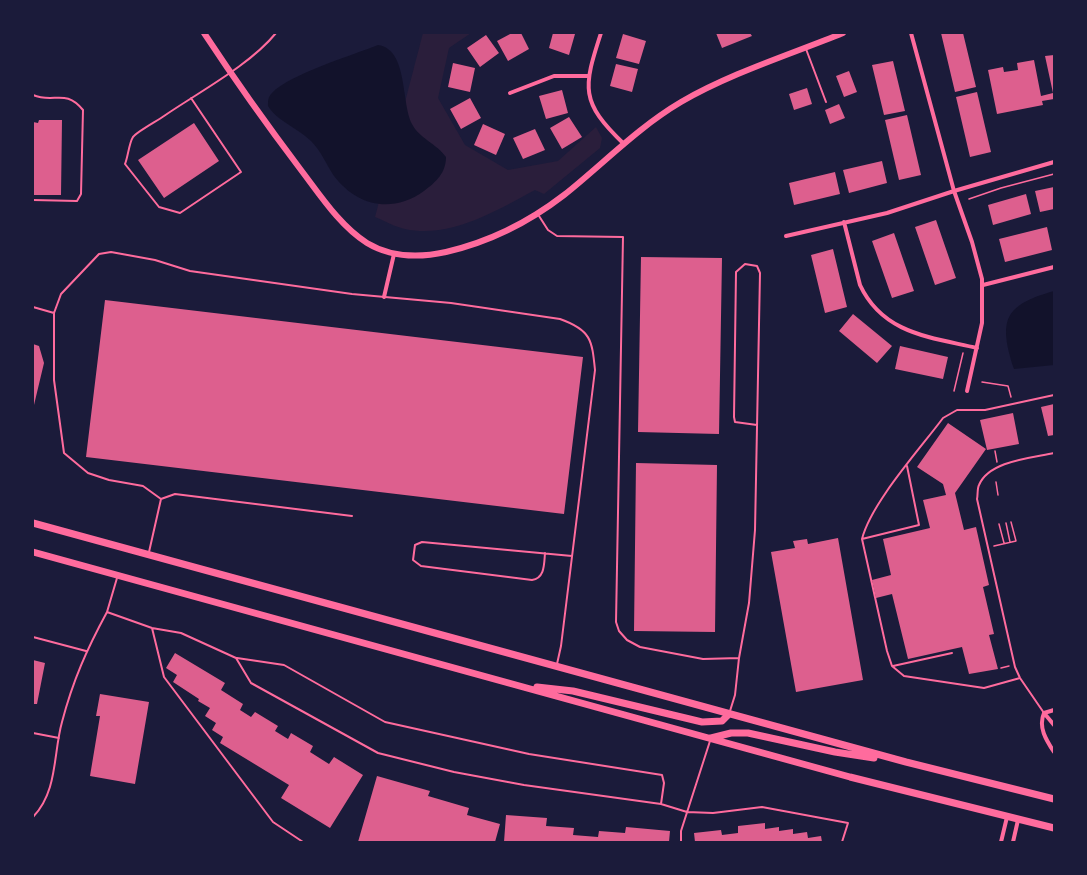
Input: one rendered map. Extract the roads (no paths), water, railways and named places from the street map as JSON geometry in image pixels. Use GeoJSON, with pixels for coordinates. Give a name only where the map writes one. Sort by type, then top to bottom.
{"type":"FeatureCollection","features":[{"type":"Feature","properties":{"kind":"main road"},"geometry":{"type":"LineString","coordinates":[[204,33],[229,72],[336,215],[367,243],[394,254],[418,256],[458,249],[499,234],[538,213],[654,119],[704,89],[843,33]]}},
{"type":"Feature","properties":{"kind":"main road"},"geometry":{"type":"LineString","coordinates":[[33,523],[906,762],[1054,799]]}},
{"type":"Feature","properties":{"kind":"main road"},"geometry":{"type":"LineString","coordinates":[[33,552],[711,738],[1054,828]]}},
{"type":"Feature","properties":{"kind":"main road"},"geometry":{"type":"LineString","coordinates":[[517,685],[573,691],[702,722],[722,721],[729,714]]}},
{"type":"Feature","properties":{"kind":"main road"},"geometry":{"type":"LineString","coordinates":[[711,738],[732,733],[748,733],[835,752],[906,762]]}},
{"type":"Feature","properties":{"kind":"street"},"geometry":{"type":"LineString","coordinates":[[601,33],[588,76],[589,89],[593,106],[603,124],[624,144]]}},
{"type":"Feature","properties":{"kind":"street"},"geometry":{"type":"LineString","coordinates":[[911,33],[954,191],[972,243],[983,285],[982,322],[967,391]]}},
{"type":"Feature","properties":{"kind":"street"},"geometry":{"type":"LineString","coordinates":[[510,93],[554,76],[588,76]]}},
{"type":"Feature","properties":{"kind":"street"},"geometry":{"type":"LineString","coordinates":[[786,236],[887,213],[1054,162]]}},
{"type":"Feature","properties":{"kind":"street"},"geometry":{"type":"LineString","coordinates":[[844,222],[860,285],[864,295],[878,313],[906,331],[977,348]]}},
{"type":"Feature","properties":{"kind":"street"},"geometry":{"type":"LineString","coordinates":[[384,297],[394,254]]}},
{"type":"Feature","properties":{"kind":"street"},"geometry":{"type":"LineString","coordinates":[[983,285],[1054,267]]}},
{"type":"Feature","properties":{"kind":"street"},"geometry":{"type":"LineString","coordinates":[[1044,713],[1054,710]]}},
{"type":"Feature","properties":{"kind":"street"},"geometry":{"type":"LineString","coordinates":[[1044,713],[1054,725]]}},
{"type":"Feature","properties":{"kind":"street"},"geometry":{"type":"LineString","coordinates":[[1044,713],[1041,721],[1042,728],[1054,752]]}},
{"type":"Feature","properties":{"kind":"street"},"geometry":{"type":"LineString","coordinates":[[1001,842],[1007,817]]}},
{"type":"Feature","properties":{"kind":"street"},"geometry":{"type":"LineString","coordinates":[[1013,842],[1018,820]]}},
{"type":"Feature","properties":{"kind":"lane"},"geometry":{"type":"LineString","coordinates":[[191,98],[241,172],[180,213],[159,207],[125,164],[133,137],[244,62],[267,44],[276,33]]}},
{"type":"Feature","properties":{"kind":"lane"},"geometry":{"type":"LineString","coordinates":[[805,48],[826,102]]}},
{"type":"Feature","properties":{"kind":"lane"},"geometry":{"type":"LineString","coordinates":[[33,94],[40,98],[75,100],[83,110],[81,194],[77,201],[33,200]]}},
{"type":"Feature","properties":{"kind":"lane"},"geometry":{"type":"LineString","coordinates":[[538,213],[548,230],[557,236],[623,237],[616,622],[619,631],[627,640],[640,647],[703,659],[739,658]]}},
{"type":"Feature","properties":{"kind":"lane"},"geometry":{"type":"LineString","coordinates":[[161,499],[143,486],[109,480],[88,473],[64,453],[54,380],[54,313],[61,294],[99,254],[111,252],[154,260],[190,271],[384,297],[451,303],[560,319],[577,325],[588,334],[593,348],[594,370],[557,667]]}},
{"type":"Feature","properties":{"kind":"lane"},"geometry":{"type":"LineString","coordinates":[[729,714],[735,695],[748,603],[755,530],[760,273],[757,266],[745,264],[736,272],[734,417],[735,422],[757,425]]}},
{"type":"Feature","properties":{"kind":"lane"},"geometry":{"type":"LineString","coordinates":[[33,307],[54,313]]}},
{"type":"Feature","properties":{"kind":"lane"},"geometry":{"type":"LineString","coordinates":[[1020,678],[984,688],[904,676],[892,666],[862,539],[865,527],[883,498],[943,418],[957,410],[985,410],[1054,395]]}},
{"type":"Feature","properties":{"kind":"lane"},"geometry":{"type":"LineString","coordinates":[[1044,713],[1020,678],[1014,664],[978,499],[979,486],[989,471],[999,466],[1054,453]]}},
{"type":"Feature","properties":{"kind":"lane"},"geometry":{"type":"LineString","coordinates":[[862,539],[919,525],[907,466]]}},
{"type":"Feature","properties":{"kind":"lane"},"geometry":{"type":"LineString","coordinates":[[161,499],[175,494],[352,516]]}},
{"type":"Feature","properties":{"kind":"lane"},"geometry":{"type":"LineString","coordinates":[[148,555],[161,499]]}},
{"type":"Feature","properties":{"kind":"lane"},"geometry":{"type":"LineString","coordinates":[[546,553],[541,575],[538,579],[532,580],[421,566],[413,560],[415,545],[422,542],[546,553],[572,556]]}},
{"type":"Feature","properties":{"kind":"lane"},"geometry":{"type":"LineString","coordinates":[[33,817],[40,810],[52,780],[61,724],[79,666],[107,612],[118,575]]}},
{"type":"Feature","properties":{"kind":"lane"},"geometry":{"type":"LineString","coordinates":[[107,612],[152,628],[180,633],[236,658],[284,665],[385,722],[529,754],[662,776],[664,783],[661,804]]}},
{"type":"Feature","properties":{"kind":"lane"},"geometry":{"type":"LineString","coordinates":[[152,628],[164,677],[273,822],[303,842]]}},
{"type":"Feature","properties":{"kind":"lane"},"geometry":{"type":"LineString","coordinates":[[33,637],[86,651]]}},
{"type":"Feature","properties":{"kind":"lane"},"geometry":{"type":"LineString","coordinates":[[892,666],[952,653]]}},
{"type":"Feature","properties":{"kind":"lane"},"geometry":{"type":"LineString","coordinates":[[236,658],[251,683],[378,753],[454,772],[524,785],[661,804],[687,812],[713,813],[762,807],[848,823],[842,842]]}},
{"type":"Feature","properties":{"kind":"lane"},"geometry":{"type":"LineString","coordinates":[[33,733],[59,738]]}},
{"type":"Feature","properties":{"kind":"lane"},"geometry":{"type":"LineString","coordinates":[[681,842],[681,831],[711,738]]}}]}
